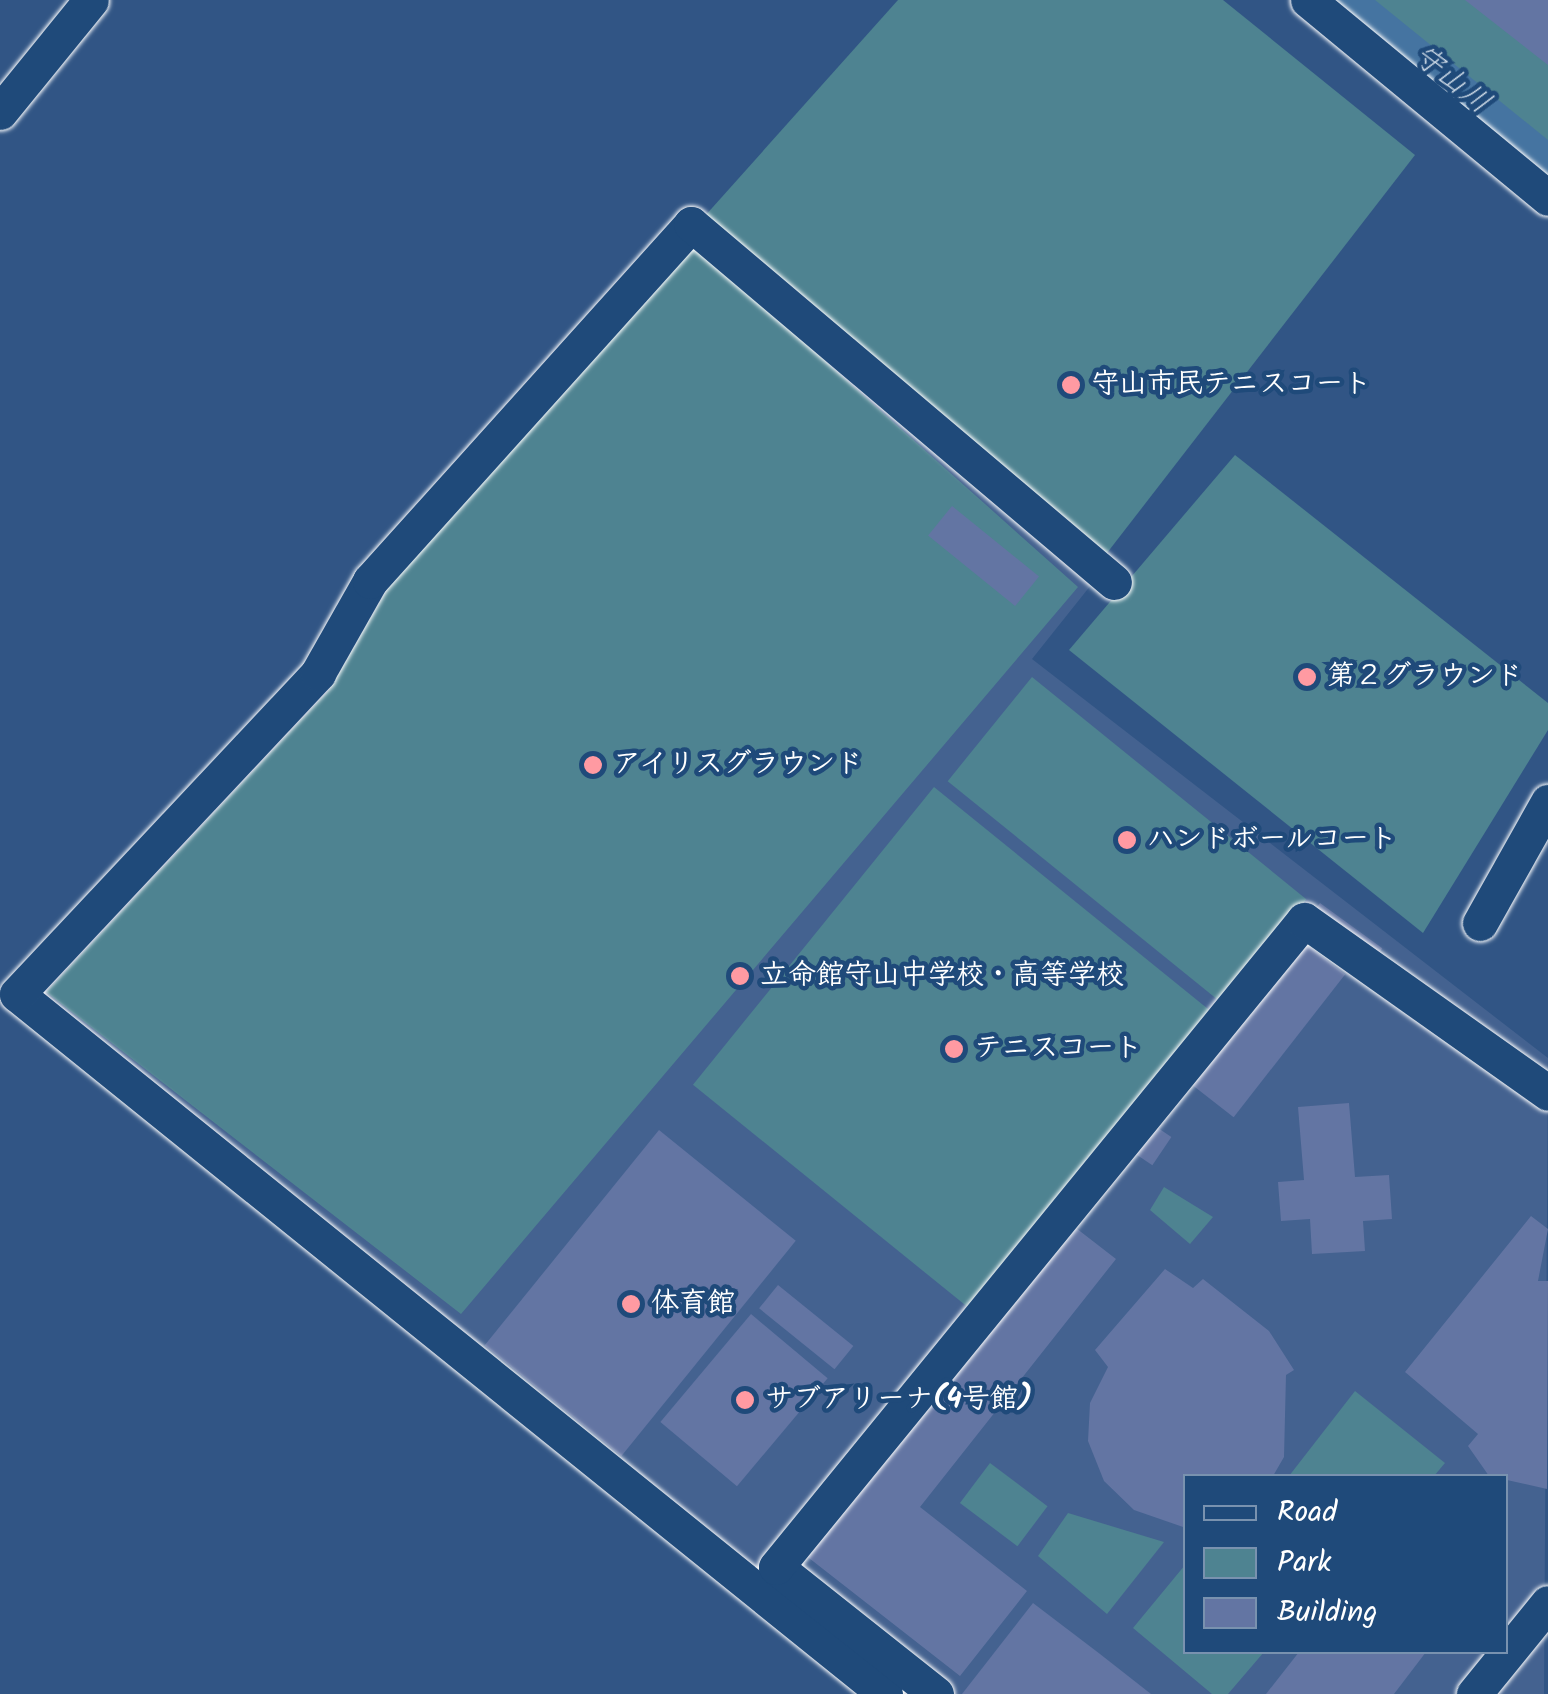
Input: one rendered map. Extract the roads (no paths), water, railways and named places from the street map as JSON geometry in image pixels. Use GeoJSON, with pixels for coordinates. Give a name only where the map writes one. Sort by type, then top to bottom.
{"type":"FeatureCollection","features":[{"type":"Feature","properties":{"kind":"street"},"geometry":{"type":"LineString","coordinates":[[0,112],[91,0]]}},
{"type":"Feature","properties":{"kind":"street"},"geometry":{"type":"LineString","coordinates":[[1308,0],[1548,198]]}},
{"type":"Feature","properties":{"kind":"street"},"geometry":{"type":"LineString","coordinates":[[885,1694],[17,994],[318,674],[370,581],[691,224],[1114,582]]}},
{"type":"Feature","properties":{"kind":"street"},"geometry":{"type":"LineString","coordinates":[[1480,923],[1548,802]]}},
{"type":"Feature","properties":{"kind":"street"},"geometry":{"type":"LineString","coordinates":[[936,1694],[776,1567],[1304,920],[1548,1092]]}},
{"type":"Feature","properties":{"kind":"street"},"geometry":{"type":"LineString","coordinates":[[1508,1652],[1548,1603]]}},
{"type":"Feature","properties":{"kind":"street"},"geometry":{"type":"LineString","coordinates":[[1474,1694],[1507,1654]]}},
{"type":"Feature","properties":{"kind":"water","name":"守山川"},"geometry":{"type":"Polygon","coordinates":[[[1330,0],[1375,0],[1548,140],[1548,177],[1330,0]]]}},
{"type":"Feature","properties":{"kind":"place","name":"守山市民テニスコート"},"geometry":{"type":"Point","coordinates":[1071,385]}},
{"type":"Feature","properties":{"kind":"place","name":"第２グラウンド"},"geometry":{"type":"Point","coordinates":[1307,677]}},
{"type":"Feature","properties":{"kind":"place","name":"アイリスグラウンド"},"geometry":{"type":"Point","coordinates":[593,765]}},
{"type":"Feature","properties":{"kind":"place","name":"ハンドボールコート"},"geometry":{"type":"Point","coordinates":[1127,840]}},
{"type":"Feature","properties":{"kind":"place","name":"立命館守山中学校・高等学校"},"geometry":{"type":"Point","coordinates":[740,976]}},
{"type":"Feature","properties":{"kind":"place","name":"テニスコート"},"geometry":{"type":"Point","coordinates":[954,1049]}},
{"type":"Feature","properties":{"kind":"place","name":"体育館"},"geometry":{"type":"Point","coordinates":[631,1304]}},
{"type":"Feature","properties":{"kind":"place","name":"サブアリーナ(4号館)"},"geometry":{"type":"Point","coordinates":[745,1400]}}]}
